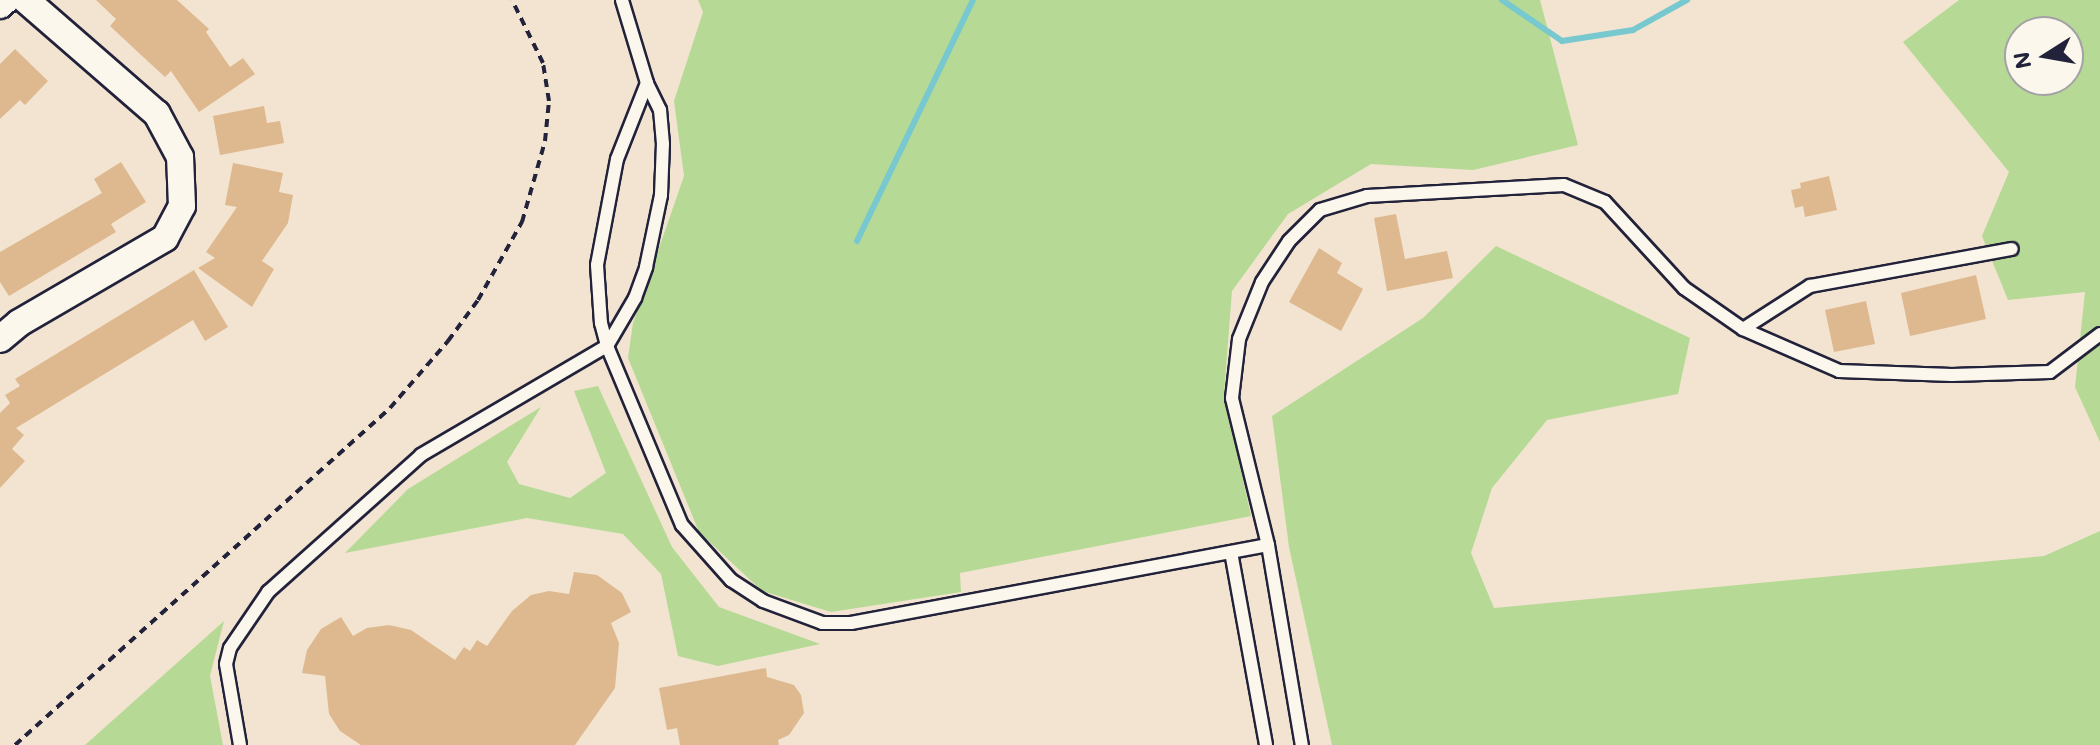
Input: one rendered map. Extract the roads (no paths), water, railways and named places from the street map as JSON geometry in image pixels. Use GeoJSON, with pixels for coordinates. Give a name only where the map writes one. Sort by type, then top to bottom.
{"type":"FeatureCollection","features":[{"type":"Feature","properties":{"kind":"street"},"geometry":{"type":"LineString","coordinates":[[0,5],[6,0]]}},
{"type":"Feature","properties":{"kind":"street"},"geometry":{"type":"LineString","coordinates":[[0,339],[19,323],[165,238],[182,206],[180,157],[157,114],[26,0]]}},
{"type":"Feature","properties":{"kind":"lane"},"geometry":{"type":"LineString","coordinates":[[240,745],[226,664],[230,648],[268,592],[421,455],[607,346],[635,298],[646,267],[661,195],[660,110],[647,83],[622,0]]}},
{"type":"Feature","properties":{"kind":"lane"},"geometry":{"type":"LineString","coordinates":[[647,83],[617,159],[597,265],[601,323],[607,346],[682,525],[731,580],[791,614],[822,623],[851,623],[1268,545]]}},
{"type":"Feature","properties":{"kind":"lane"},"geometry":{"type":"LineString","coordinates":[[1302,745],[1268,545],[1232,398],[1239,339],[1262,282],[1289,241],[1320,210],[1367,196],[1564,185],[1605,202],[1684,288],[1743,329],[1839,371],[1952,375],[2050,372],[2100,334]]}},
{"type":"Feature","properties":{"kind":"lane"},"geometry":{"type":"LineString","coordinates":[[1743,329],[1810,286],[2012,249]]}},
{"type":"Feature","properties":{"kind":"lane"},"geometry":{"type":"LineString","coordinates":[[1231,552],[1266,745]]}},
{"type":"Feature","properties":{"kind":"waterway"},"geometry":{"type":"LineString","coordinates":[[857,241],[973,0]]}},
{"type":"Feature","properties":{"kind":"waterway"},"geometry":{"type":"LineString","coordinates":[[1502,0],[1562,41],[1633,30],[1687,0]]}}]}
